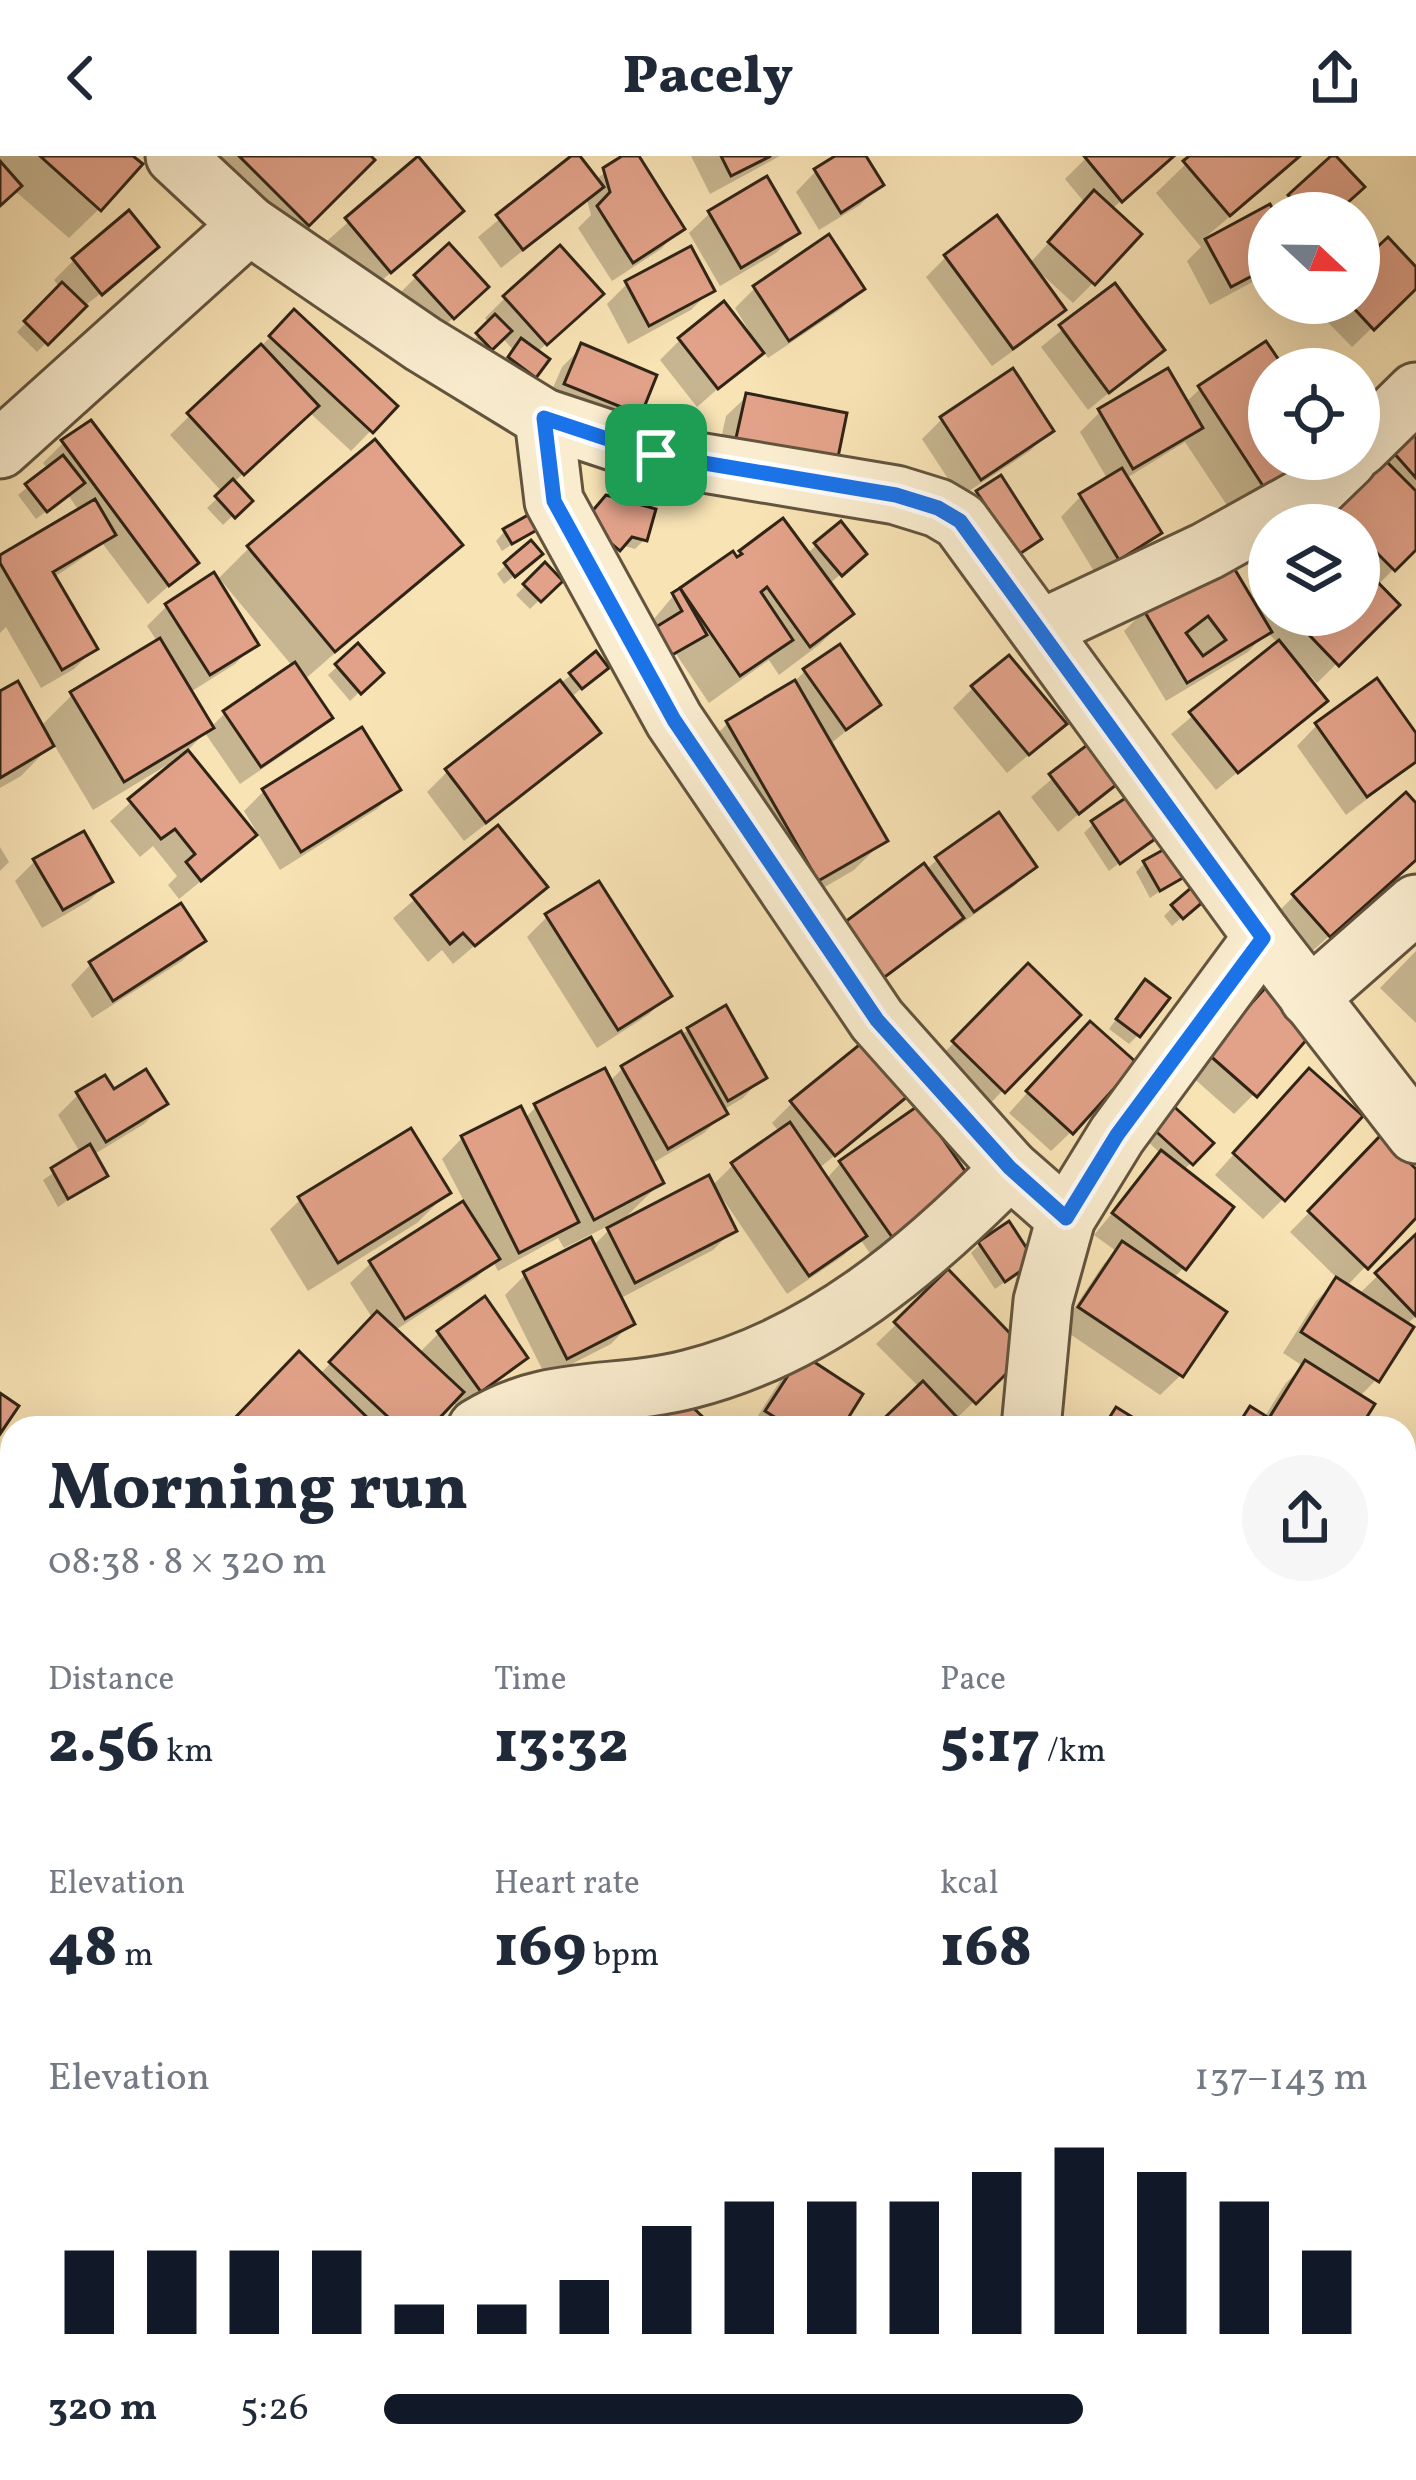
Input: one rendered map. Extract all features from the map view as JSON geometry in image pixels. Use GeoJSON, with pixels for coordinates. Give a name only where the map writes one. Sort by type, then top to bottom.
{"type":"FeatureCollection","features":[{"type":"Feature","properties":{"kind":"street"},"geometry":{"type":"LineString","coordinates":[[175,156],[249,225],[423,344],[544,418],[656,455],[896,495],[938,508],[960,521],[1263,938],[1416,1134]]}},
{"type":"Feature","properties":{"kind":"street"},"geometry":{"type":"LineString","coordinates":[[0,449],[249,225]]}},
{"type":"Feature","properties":{"kind":"street"},"geometry":{"type":"LineString","coordinates":[[1380,427],[1416,392]]}},
{"type":"Feature","properties":{"kind":"street"},"geometry":{"type":"LineString","coordinates":[[544,418],[554,501],[674,720],[877,1020],[1010,1168],[1066,1218]]}},
{"type":"Feature","properties":{"kind":"street"},"geometry":{"type":"LineString","coordinates":[[1041,629],[1207,550],[1315,491],[1326,480]]}},
{"type":"Feature","properties":{"kind":"street"},"geometry":{"type":"LineString","coordinates":[[1309,998],[1416,904]]}},
{"type":"Feature","properties":{"kind":"street"},"geometry":{"type":"LineString","coordinates":[[1032,1416],[1043,1301],[1066,1218],[1117,1135],[1263,938]]}},
{"type":"Feature","properties":{"kind":"street"},"geometry":{"type":"LineString","coordinates":[[497,1416],[547,1396],[688,1379],[782,1348],[941,1239],[1010,1168]]}},
{"type":"Feature","properties":{"kind":"building"},"geometry":{"type":"Polygon","coordinates":[[[40,156],[133,156],[143,164],[101,211],[40,156]]]}},
{"type":"Feature","properties":{"kind":"building"},"geometry":{"type":"Polygon","coordinates":[[[239,156],[371,156],[375,160],[309,226],[239,156]]]}},
{"type":"Feature","properties":{"kind":"building"},"geometry":{"type":"Polygon","coordinates":[[[418,156],[464,211],[391,273],[345,218],[418,156]]]}},
{"type":"Feature","properties":{"kind":"building"},"geometry":{"type":"Polygon","coordinates":[[[571,156],[580,156],[604,187],[523,250],[496,215],[571,156]]]}},
{"type":"Feature","properties":{"kind":"building"},"geometry":{"type":"Polygon","coordinates":[[[622,156],[639,156],[685,229],[633,263],[597,206],[610,192],[603,168],[622,156]]]}},
{"type":"Feature","properties":{"kind":"building"},"geometry":{"type":"Polygon","coordinates":[[[721,156],[771,156],[731,176],[721,156]]]}},
{"type":"Feature","properties":{"kind":"building"},"geometry":{"type":"Polygon","coordinates":[[[835,156],[866,156],[884,185],[841,213],[814,169],[835,156]]]}},
{"type":"Feature","properties":{"kind":"building"},"geometry":{"type":"Polygon","coordinates":[[[1084,156],[1174,156],[1122,202],[1084,156]]]}},
{"type":"Feature","properties":{"kind":"building"},"geometry":{"type":"Polygon","coordinates":[[[1189,156],[1300,156],[1258,192],[1248,192],[1248,201],[1230,216],[1183,161],[1189,156]]]}},
{"type":"Feature","properties":{"kind":"building"},"geometry":{"type":"Polygon","coordinates":[[[1331,156],[1365,187],[1359,192],[1291,192],[1331,156]]]}},
{"type":"Feature","properties":{"kind":"building"},"geometry":{"type":"Polygon","coordinates":[[[0,161],[22,186],[0,206],[0,161]]]}},
{"type":"Feature","properties":{"kind":"building"},"geometry":{"type":"Polygon","coordinates":[[[767,176],[800,233],[741,268],[708,211],[767,176]]]}},
{"type":"Feature","properties":{"kind":"building"},"geometry":{"type":"Polygon","coordinates":[[[1094,190],[1142,234],[1095,285],[1048,242],[1094,190]]]}},
{"type":"Feature","properties":{"kind":"building"},"geometry":{"type":"Polygon","coordinates":[[[129,210],[159,247],[102,295],[72,258],[129,210]]]}},
{"type":"Feature","properties":{"kind":"building"},"geometry":{"type":"Polygon","coordinates":[[[997,215],[1066,310],[1013,349],[944,255],[997,215]]]}},
{"type":"Feature","properties":{"kind":"building"},"geometry":{"type":"Polygon","coordinates":[[[1248,216],[1248,278],[1231,287],[1205,239],[1248,216]]]}},
{"type":"Feature","properties":{"kind":"building"},"geometry":{"type":"Polygon","coordinates":[[[829,234],[865,289],[789,341],[753,286],[829,234]]]}},
{"type":"Feature","properties":{"kind":"building"},"geometry":{"type":"Polygon","coordinates":[[[1388,237],[1416,267],[1416,289],[1374,330],[1368,324],[1380,324],[1380,244],[1388,237]]]}},
{"type":"Feature","properties":{"kind":"building"},"geometry":{"type":"Polygon","coordinates":[[[449,243],[489,287],[454,319],[414,275],[449,243]]]}},
{"type":"Feature","properties":{"kind":"building"},"geometry":{"type":"Polygon","coordinates":[[[560,245],[604,294],[547,345],[503,296],[560,245]]]}},
{"type":"Feature","properties":{"kind":"building"},"geometry":{"type":"Polygon","coordinates":[[[691,246],[715,291],[649,326],[625,281],[691,246]]]}},
{"type":"Feature","properties":{"kind":"building"},"geometry":{"type":"Polygon","coordinates":[[[62,282],[87,306],[48,345],[24,321],[62,282]]]}},
{"type":"Feature","properties":{"kind":"building"},"geometry":{"type":"Polygon","coordinates":[[[1115,283],[1165,350],[1109,393],[1059,325],[1115,283]]]}},
{"type":"Feature","properties":{"kind":"building"},"geometry":{"type":"Polygon","coordinates":[[[724,301],[764,353],[718,389],[678,338],[724,301]]]}},
{"type":"Feature","properties":{"kind":"building"},"geometry":{"type":"Polygon","coordinates":[[[294,309],[398,406],[373,433],[269,336],[294,309]]]}},
{"type":"Feature","properties":{"kind":"building"},"geometry":{"type":"Polygon","coordinates":[[[495,314],[512,331],[492,350],[476,333],[495,314]]]}},
{"type":"Feature","properties":{"kind":"building"},"geometry":{"type":"Polygon","coordinates":[[[521,338],[550,359],[536,378],[508,357],[521,338]]]}},
{"type":"Feature","properties":{"kind":"building"},"geometry":{"type":"Polygon","coordinates":[[[581,343],[657,375],[641,415],[564,384],[581,343]]]}},
{"type":"Feature","properties":{"kind":"building"},"geometry":{"type":"Polygon","coordinates":[[[261,344],[319,406],[244,475],[187,413],[261,344]]]}},
{"type":"Feature","properties":{"kind":"building"},"geometry":{"type":"Polygon","coordinates":[[[1248,353],[1248,463],[1198,386],[1248,353]]]}},
{"type":"Feature","properties":{"kind":"building"},"geometry":{"type":"Polygon","coordinates":[[[1013,368],[1054,431],[981,480],[940,417],[1013,368]]]}},
{"type":"Feature","properties":{"kind":"building"},"geometry":{"type":"Polygon","coordinates":[[[1168,368],[1203,428],[1133,469],[1098,409],[1168,368]]]}},
{"type":"Feature","properties":{"kind":"building"},"geometry":{"type":"Polygon","coordinates":[[[746,393],[847,413],[836,467],[734,447],[746,393]]]}},
{"type":"Feature","properties":{"kind":"building"},"geometry":{"type":"Polygon","coordinates":[[[1416,416],[1416,478],[1385,443],[1416,416]]]}},
{"type":"Feature","properties":{"kind":"building"},"geometry":{"type":"Polygon","coordinates":[[[91,420],[199,563],[169,586],[61,440],[91,420]]]}},
{"type":"Feature","properties":{"kind":"building"},"geometry":{"type":"Polygon","coordinates":[[[375,439],[463,545],[335,652],[247,546],[375,439]]]}},
{"type":"Feature","properties":{"kind":"building"},"geometry":{"type":"Polygon","coordinates":[[[63,455],[85,483],[47,512],[25,484],[63,455]]]}},
{"type":"Feature","properties":{"kind":"building"},"geometry":{"type":"Polygon","coordinates":[[[1380,455],[1416,491],[1416,550],[1395,571],[1380,556],[1380,504],[1331,504],[1355,480],[1380,480],[1380,455]]]}},
{"type":"Feature","properties":{"kind":"building"},"geometry":{"type":"Polygon","coordinates":[[[1122,468],[1162,533],[1119,560],[1079,494],[1122,468]]]}},
{"type":"Feature","properties":{"kind":"building"},"geometry":{"type":"Polygon","coordinates":[[[1001,475],[1042,539],[1018,555],[976,491],[1001,475]]]}},
{"type":"Feature","properties":{"kind":"building"},"geometry":{"type":"Polygon","coordinates":[[[233,479],[253,501],[235,518],[215,496],[233,479]]]}},
{"type":"Feature","properties":{"kind":"building"},"geometry":{"type":"Polygon","coordinates":[[[1259,480],[1285,480],[1267,492],[1259,480]]]}},
{"type":"Feature","properties":{"kind":"building"},"geometry":{"type":"Polygon","coordinates":[[[606,495],[656,509],[647,541],[632,537],[620,551],[584,521],[606,495]]]}},
{"type":"Feature","properties":{"kind":"building"},"geometry":{"type":"Polygon","coordinates":[[[95,499],[116,535],[53,572],[98,649],[62,670],[0,563],[0,555],[95,499]]]}},
{"type":"Feature","properties":{"kind":"building"},"geometry":{"type":"Polygon","coordinates":[[[528,515],[537,530],[512,544],[503,529],[528,515]]]}},
{"type":"Feature","properties":{"kind":"building"},"geometry":{"type":"Polygon","coordinates":[[[783,518],[854,614],[810,647],[767,587],[761,592],[793,640],[740,676],[680,588],[733,551],[737,557],[742,554],[739,551],[783,518]]]}},
{"type":"Feature","properties":{"kind":"building"},"geometry":{"type":"Polygon","coordinates":[[[841,521],[867,554],[842,576],[814,543],[841,521]]]}},
{"type":"Feature","properties":{"kind":"building"},"geometry":{"type":"Polygon","coordinates":[[[531,540],[543,554],[515,577],[504,563],[531,540]]]}},
{"type":"Feature","properties":{"kind":"building"},"geometry":{"type":"Polygon","coordinates":[[[1228,558],[1248,592],[1248,636],[1265,636],[1187,683],[1143,609],[1228,558]],[[1208,616],[1186,633],[1203,656],[1226,640],[1208,616]]]}},
{"type":"Feature","properties":{"kind":"building"},"geometry":{"type":"Polygon","coordinates":[[[545,562],[563,581],[541,602],[523,584],[545,562]]]}},
{"type":"Feature","properties":{"kind":"building"},"geometry":{"type":"Polygon","coordinates":[[[214,572],[259,645],[210,675],[165,604],[214,572]]]}},
{"type":"Feature","properties":{"kind":"building"},"geometry":{"type":"Polygon","coordinates":[[[1380,585],[1400,605],[1380,625],[1380,585]]]}},
{"type":"Feature","properties":{"kind":"building"},"geometry":{"type":"Polygon","coordinates":[[[680,588],[707,635],[672,655],[656,627],[682,611],[672,593],[680,588]]]}},
{"type":"Feature","properties":{"kind":"building"},"geometry":{"type":"Polygon","coordinates":[[[1310,636],[1369,636],[1339,666],[1310,636]]]}},
{"type":"Feature","properties":{"kind":"building"},"geometry":{"type":"Polygon","coordinates":[[[160,638],[214,728],[124,782],[70,692],[160,638]]]}},
{"type":"Feature","properties":{"kind":"building"},"geometry":{"type":"Polygon","coordinates":[[[1279,640],[1328,701],[1238,773],[1189,712],[1279,640]]]}},
{"type":"Feature","properties":{"kind":"building"},"geometry":{"type":"Polygon","coordinates":[[[358,643],[384,673],[361,694],[335,664],[358,643]]]}},
{"type":"Feature","properties":{"kind":"building"},"geometry":{"type":"Polygon","coordinates":[[[840,644],[881,705],[846,730],[803,669],[840,644]]]}},
{"type":"Feature","properties":{"kind":"building"},"geometry":{"type":"Polygon","coordinates":[[[596,651],[609,668],[582,689],[569,673],[596,651]]]}},
{"type":"Feature","properties":{"kind":"building"},"geometry":{"type":"Polygon","coordinates":[[[1009,655],[1067,724],[1029,755],[971,686],[1009,655]]]}},
{"type":"Feature","properties":{"kind":"building"},"geometry":{"type":"Polygon","coordinates":[[[295,662],[333,718],[261,767],[223,711],[295,662]]]}},
{"type":"Feature","properties":{"kind":"building"},"geometry":{"type":"Polygon","coordinates":[[[1377,678],[1416,733],[1416,762],[1367,797],[1315,723],[1377,678]]]}},
{"type":"Feature","properties":{"kind":"building"},"geometry":{"type":"Polygon","coordinates":[[[560,680],[601,733],[486,823],[445,769],[560,680]]]}},
{"type":"Feature","properties":{"kind":"building"},"geometry":{"type":"Polygon","coordinates":[[[795,680],[888,841],[818,881],[726,721],[795,680]]]}},
{"type":"Feature","properties":{"kind":"building"},"geometry":{"type":"Polygon","coordinates":[[[18,681],[54,746],[0,778],[0,691],[18,681]]]}},
{"type":"Feature","properties":{"kind":"building"},"geometry":{"type":"Polygon","coordinates":[[[362,727],[401,790],[301,852],[262,789],[362,727]]]}},
{"type":"Feature","properties":{"kind":"building"},"geometry":{"type":"Polygon","coordinates":[[[1091,742],[1121,781],[1079,814],[1049,774],[1091,742]]]}},
{"type":"Feature","properties":{"kind":"building"},"geometry":{"type":"Polygon","coordinates":[[[188,750],[257,835],[201,881],[186,862],[195,854],[175,829],[161,839],[128,799],[188,750]]]}},
{"type":"Feature","properties":{"kind":"building"},"geometry":{"type":"Polygon","coordinates":[[[1406,792],[1416,803],[1416,860],[1330,937],[1292,894],[1406,792]]]}},
{"type":"Feature","properties":{"kind":"building"},"geometry":{"type":"Polygon","coordinates":[[[1127,797],[1155,839],[1120,864],[1091,821],[1127,797]]]}},
{"type":"Feature","properties":{"kind":"building"},"geometry":{"type":"Polygon","coordinates":[[[999,812],[1037,867],[974,912],[935,857],[999,812]]]}},
{"type":"Feature","properties":{"kind":"building"},"geometry":{"type":"Polygon","coordinates":[[[498,825],[548,887],[475,946],[463,933],[450,944],[411,895],[498,825]]]}},
{"type":"Feature","properties":{"kind":"building"},"geometry":{"type":"Polygon","coordinates":[[[84,831],[113,882],[63,910],[33,859],[84,831]]]}},
{"type":"Feature","properties":{"kind":"building"},"geometry":{"type":"Polygon","coordinates":[[[1172,845],[1188,875],[1160,891],[1143,861],[1172,845]]]}},
{"type":"Feature","properties":{"kind":"building"},"geometry":{"type":"Polygon","coordinates":[[[924,863],[964,918],[874,985],[833,931],[924,863]]]}},
{"type":"Feature","properties":{"kind":"building"},"geometry":{"type":"Polygon","coordinates":[[[599,881],[672,996],[618,1030],[545,914],[599,881]]]}},
{"type":"Feature","properties":{"kind":"building"},"geometry":{"type":"Polygon","coordinates":[[[1192,887],[1204,901],[1183,919],[1171,905],[1192,887]]]}},
{"type":"Feature","properties":{"kind":"building"},"geometry":{"type":"Polygon","coordinates":[[[181,903],[206,941],[113,1001],[89,962],[181,903]]]}},
{"type":"Feature","properties":{"kind":"building"},"geometry":{"type":"Polygon","coordinates":[[[1028,963],[1081,1015],[1005,1093],[952,1041],[1028,963]]]}},
{"type":"Feature","properties":{"kind":"building"},"geometry":{"type":"Polygon","coordinates":[[[1145,979],[1170,998],[1140,1037],[1116,1019],[1145,979]]]}},
{"type":"Feature","properties":{"kind":"building"},"geometry":{"type":"Polygon","coordinates":[[[1266,987],[1315,1030],[1257,1097],[1207,1053],[1266,987]]]}},
{"type":"Feature","properties":{"kind":"building"},"geometry":{"type":"Polygon","coordinates":[[[726,1005],[767,1078],[728,1101],[687,1028],[726,1005]]]}},
{"type":"Feature","properties":{"kind":"building"},"geometry":{"type":"Polygon","coordinates":[[[1090,1021],[1137,1063],[1073,1134],[1026,1091],[1090,1021]]]}},
{"type":"Feature","properties":{"kind":"building"},"geometry":{"type":"Polygon","coordinates":[[[681,1031],[728,1114],[668,1149],[621,1066],[681,1031]]]}},
{"type":"Feature","properties":{"kind":"building"},"geometry":{"type":"Polygon","coordinates":[[[864,1041],[908,1096],[835,1156],[790,1101],[864,1041]]]}},
{"type":"Feature","properties":{"kind":"building"},"geometry":{"type":"Polygon","coordinates":[[[605,1068],[664,1183],[594,1220],[534,1104],[605,1068]]]}},
{"type":"Feature","properties":{"kind":"building"},"geometry":{"type":"Polygon","coordinates":[[[1309,1068],[1363,1116],[1285,1201],[1233,1153],[1309,1068]]]}},
{"type":"Feature","properties":{"kind":"building"},"geometry":{"type":"Polygon","coordinates":[[[146,1069],[168,1104],[106,1142],[76,1092],[105,1075],[114,1089],[146,1069]]]}},
{"type":"Feature","properties":{"kind":"building"},"geometry":{"type":"Polygon","coordinates":[[[1169,1102],[1214,1143],[1193,1165],[1149,1125],[1169,1102]]]}},
{"type":"Feature","properties":{"kind":"building"},"geometry":{"type":"Polygon","coordinates":[[[919,1105],[972,1181],[892,1237],[839,1161],[919,1105]]]}},
{"type":"Feature","properties":{"kind":"building"},"geometry":{"type":"Polygon","coordinates":[[[521,1106],[579,1222],[519,1253],[461,1136],[521,1106]]]}},
{"type":"Feature","properties":{"kind":"building"},"geometry":{"type":"Polygon","coordinates":[[[790,1122],[867,1236],[809,1276],[731,1163],[790,1122]]]}},
{"type":"Feature","properties":{"kind":"building"},"geometry":{"type":"Polygon","coordinates":[[[411,1128],[451,1193],[338,1263],[298,1197],[411,1128]]]}},
{"type":"Feature","properties":{"kind":"building"},"geometry":{"type":"Polygon","coordinates":[[[1381,1135],[1416,1169],[1416,1218],[1368,1269],[1308,1211],[1381,1135]]]}},
{"type":"Feature","properties":{"kind":"building"},"geometry":{"type":"Polygon","coordinates":[[[90,1144],[108,1176],[68,1199],[51,1168],[90,1144]]]}},
{"type":"Feature","properties":{"kind":"building"},"geometry":{"type":"Polygon","coordinates":[[[1161,1150],[1234,1207],[1186,1270],[1112,1213],[1161,1150]]]}},
{"type":"Feature","properties":{"kind":"building"},"geometry":{"type":"Polygon","coordinates":[[[709,1175],[737,1231],[635,1283],[607,1228],[709,1175]]]}},
{"type":"Feature","properties":{"kind":"building"},"geometry":{"type":"Polygon","coordinates":[[[463,1201],[500,1259],[405,1319],[369,1261],[463,1201]]]}},
{"type":"Feature","properties":{"kind":"building"},"geometry":{"type":"Polygon","coordinates":[[[1009,1221],[1035,1261],[1005,1282],[978,1242],[1009,1221]]]}},
{"type":"Feature","properties":{"kind":"building"},"geometry":{"type":"Polygon","coordinates":[[[1416,1234],[1416,1316],[1375,1273],[1416,1234]]]}},
{"type":"Feature","properties":{"kind":"building"},"geometry":{"type":"Polygon","coordinates":[[[591,1237],[635,1324],[567,1359],[523,1272],[591,1237]]]}},
{"type":"Feature","properties":{"kind":"building"},"geometry":{"type":"Polygon","coordinates":[[[1122,1241],[1227,1312],[1183,1377],[1078,1307],[1122,1241]]]}},
{"type":"Feature","properties":{"kind":"building"},"geometry":{"type":"Polygon","coordinates":[[[948,1269],[1028,1352],[976,1404],[894,1322],[948,1269]]]}},
{"type":"Feature","properties":{"kind":"building"},"geometry":{"type":"Polygon","coordinates":[[[1336,1277],[1414,1327],[1379,1382],[1301,1332],[1336,1277]]]}},
{"type":"Feature","properties":{"kind":"building"},"geometry":{"type":"Polygon","coordinates":[[[485,1296],[528,1358],[481,1392],[437,1331],[485,1296]]]}},
{"type":"Feature","properties":{"kind":"building"},"geometry":{"type":"Polygon","coordinates":[[[377,1311],[464,1392],[441,1416],[387,1416],[329,1362],[377,1311]]]}},
{"type":"Feature","properties":{"kind":"building"},"geometry":{"type":"Polygon","coordinates":[[[299,1351],[366,1416],[237,1416],[299,1351]]]}},
{"type":"Feature","properties":{"kind":"building"},"geometry":{"type":"Polygon","coordinates":[[[802,1354],[863,1394],[849,1416],[773,1416],[765,1411],[802,1354]]]}},
{"type":"Feature","properties":{"kind":"building"},"geometry":{"type":"Polygon","coordinates":[[[1305,1360],[1375,1404],[1368,1416],[1270,1416],[1305,1360]]]}},
{"type":"Feature","properties":{"kind":"building"},"geometry":{"type":"Polygon","coordinates":[[[923,1381],[956,1416],[887,1416],[923,1381]]]}},
{"type":"Feature","properties":{"kind":"building"},"geometry":{"type":"Polygon","coordinates":[[[667,1383],[702,1416],[639,1416],[667,1383]]]}},
{"type":"Feature","properties":{"kind":"building"},"geometry":{"type":"Polygon","coordinates":[[[0,1393],[19,1406],[12,1416],[0,1416],[0,1393]]]}},
{"type":"Feature","properties":{"kind":"building"},"geometry":{"type":"Polygon","coordinates":[[[1250,1406],[1266,1416],[1244,1416],[1250,1406]]]}},
{"type":"Feature","properties":{"kind":"building"},"geometry":{"type":"Polygon","coordinates":[[[1116,1407],[1131,1416],[1110,1416],[1116,1407]]]}},
{"type":"Feature","properties":{"kind":"route"},"geometry":{"type":"LineString","coordinates":[[544,418],[656,455],[896,495],[938,508],[960,521],[1263,938],[1117,1135],[1066,1218],[1010,1168],[877,1020],[674,720],[554,501],[544,418]]}}]}
